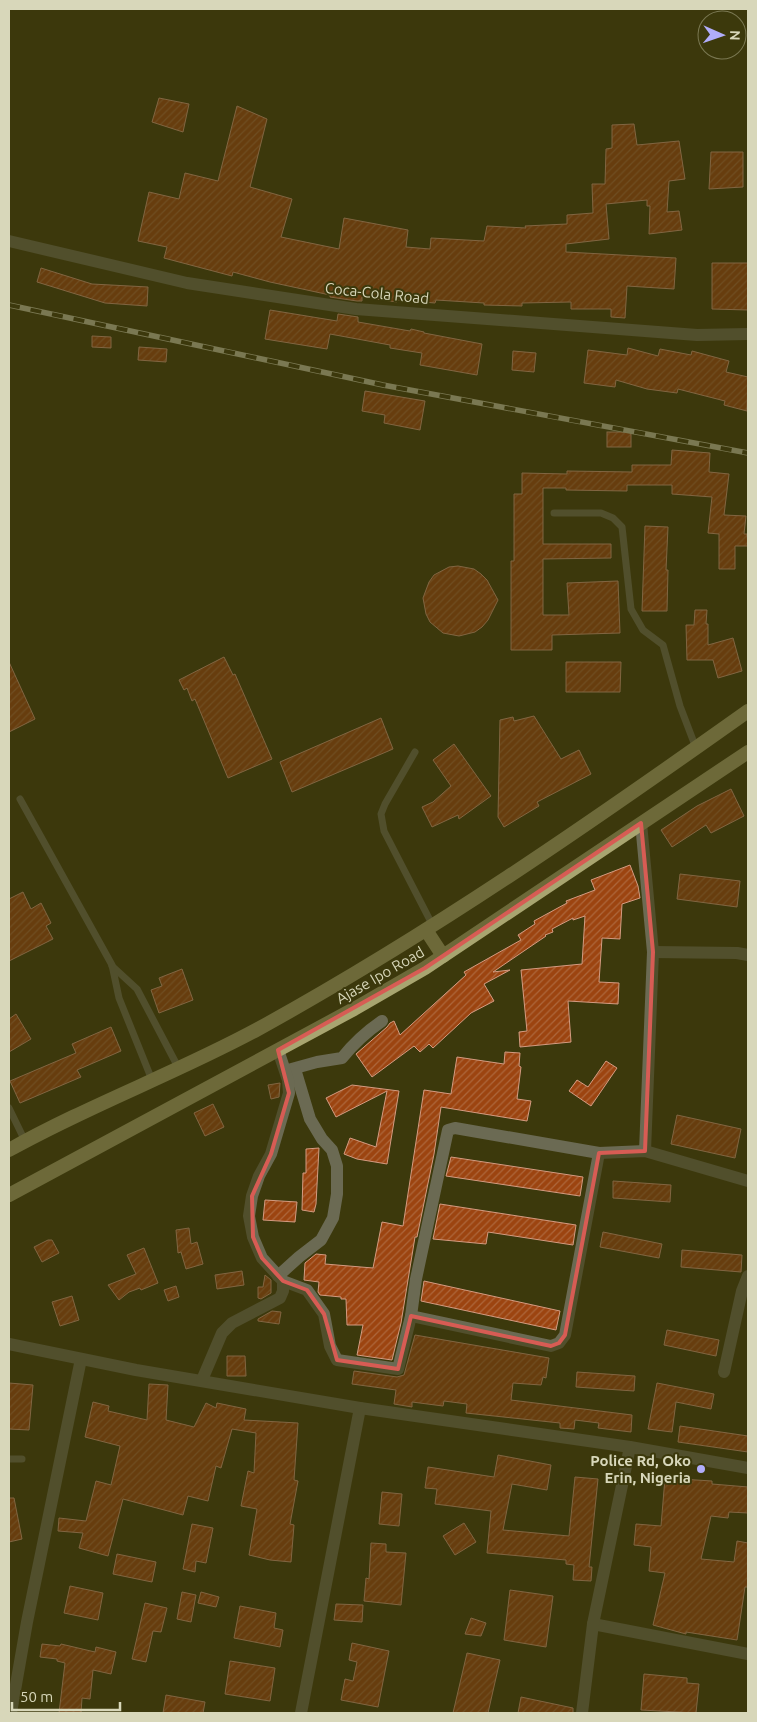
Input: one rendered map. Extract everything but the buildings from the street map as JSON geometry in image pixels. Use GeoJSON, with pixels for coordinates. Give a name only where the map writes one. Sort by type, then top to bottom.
{"type":"FeatureCollection","features":[{"type":"Feature","properties":{"kind":"highway","name":"Ajase Ipo Road"},"geometry":{"type":"LineString","coordinates":[[9,1150],[256,1029],[430,928],[748,711]]}},
{"type":"Feature","properties":{"kind":"highway","name":"Ajase Ipo Road"},"geometry":{"type":"LineString","coordinates":[[9,1195],[354,1009],[443,956],[748,752]]}},
{"type":"Feature","properties":{"kind":"highway"},"geometry":{"type":"LineString","coordinates":[[430,928],[443,956]]}},
{"type":"Feature","properties":{"kind":"street","name":"Coca-Cola Road"},"geometry":{"type":"LineString","coordinates":[[9,241],[187,284],[356,310],[698,335],[748,334]]}},
{"type":"Feature","properties":{"kind":"street"},"geometry":{"type":"LineString","coordinates":[[641,823],[653,952],[645,1151]]}},
{"type":"Feature","properties":{"kind":"street"},"geometry":{"type":"LineString","coordinates":[[653,952],[736,953],[748,955]]}},
{"type":"Feature","properties":{"kind":"street"},"geometry":{"type":"LineString","coordinates":[[290,1070],[317,1062],[342,1058],[350,1047],[366,1032],[382,1021]]}},
{"type":"Feature","properties":{"kind":"street"},"geometry":{"type":"LineString","coordinates":[[202,1380],[222,1333],[247,1314],[280,1298],[283,1291],[281,1279],[299,1257],[321,1240],[333,1218],[337,1194],[338,1166],[332,1150],[310,1119],[290,1070],[278,1050]]}},
{"type":"Feature","properties":{"kind":"street"},"geometry":{"type":"LineString","coordinates":[[290,1070],[286,1108],[271,1154],[259,1176],[252,1196],[249,1216],[253,1237],[262,1258],[281,1279],[306,1290],[324,1314],[330,1346],[337,1360],[398,1369],[412,1316],[416,1278],[448,1130],[455,1128],[599,1153],[645,1151],[748,1181]]}},
{"type":"Feature","properties":{"kind":"street"},"geometry":{"type":"LineString","coordinates":[[412,1316],[551,1346],[559,1343],[565,1335],[599,1153]]}},
{"type":"Feature","properties":{"kind":"street"},"geometry":{"type":"LineString","coordinates":[[724,1372],[742,1291],[748,1276]]}},
{"type":"Feature","properties":{"kind":"street"},"geometry":{"type":"LineString","coordinates":[[9,1344],[136,1370],[360,1408],[630,1447],[748,1468]]}},
{"type":"Feature","properties":{"kind":"street"},"geometry":{"type":"LineString","coordinates":[[11,1713],[27,1622],[81,1359]]}},
{"type":"Feature","properties":{"kind":"street"},"geometry":{"type":"LineString","coordinates":[[301,1713],[360,1408]]}},
{"type":"Feature","properties":{"kind":"street"},"geometry":{"type":"LineString","coordinates":[[582,1713],[594,1624],[630,1447]]}},
{"type":"Feature","properties":{"kind":"street"},"geometry":{"type":"LineString","coordinates":[[594,1624],[748,1654]]}},
{"type":"Feature","properties":{"kind":"lane"},"geometry":{"type":"LineString","coordinates":[[554,513],[601,513],[613,518],[622,528],[631,609],[643,630],[663,645],[680,706],[696,748]]}},
{"type":"Feature","properties":{"kind":"lane"},"geometry":{"type":"LineString","coordinates":[[416,752],[381,814],[384,831],[430,928]]}},
{"type":"Feature","properties":{"kind":"lane"},"geometry":{"type":"LineString","coordinates":[[20,799],[112,965],[119,998],[152,1080]]}},
{"type":"Feature","properties":{"kind":"lane"},"geometry":{"type":"LineString","coordinates":[[112,965],[137,988],[178,1067]]}},
{"type":"Feature","properties":{"kind":"lane"},"geometry":{"type":"LineString","coordinates":[[9,1108],[25,1141]]}},
{"type":"Feature","properties":{"kind":"lane"},"geometry":{"type":"LineString","coordinates":[[9,1459],[22,1458]]}},
{"type":"Feature","properties":{"kind":"highlighted area"},"geometry":{"type":"Polygon","coordinates":[[[641,823],[653,952],[645,1151],[599,1153],[565,1335],[559,1343],[551,1346],[411,1316],[398,1369],[337,1360],[324,1314],[307,1290],[283,1281],[262,1258],[253,1237],[252,1196],[271,1154],[289,1093],[278,1050],[425,968],[641,823]]]}},
{"type":"Feature","properties":{"kind":"railway"},"geometry":{"type":"LineString","coordinates":[[9,305],[383,385],[748,453]]}},
{"type":"Feature","properties":{"kind":"place","name":"Police Rd, Oko Erin, Nigeria"},"geometry":{"type":"Point","coordinates":[701,1469]}}]}
